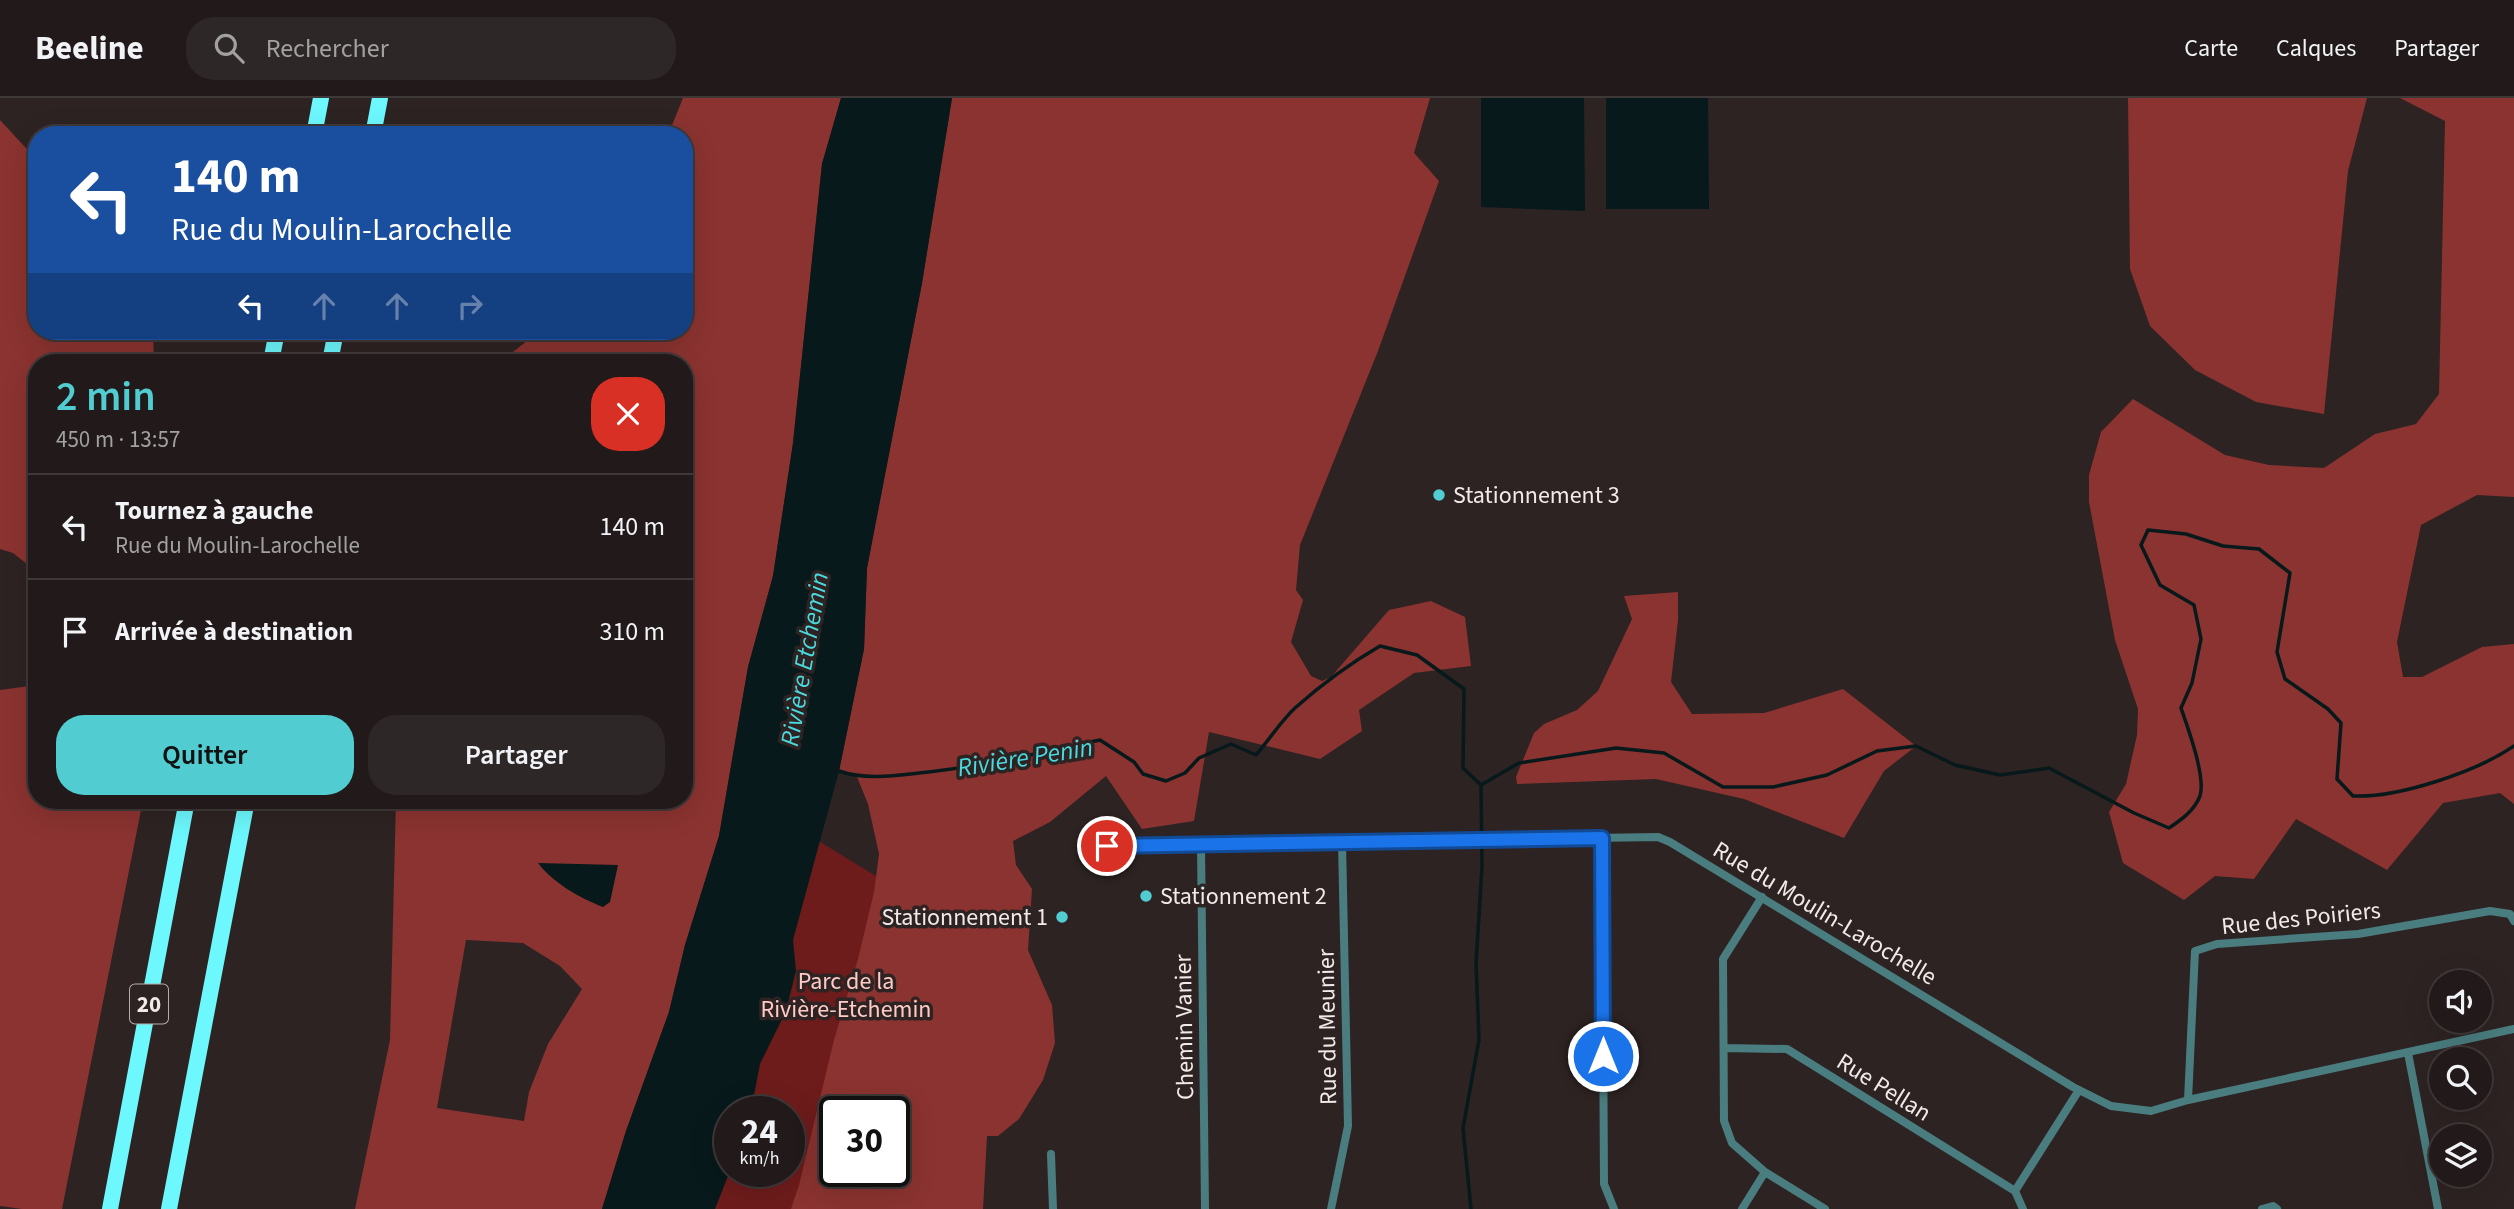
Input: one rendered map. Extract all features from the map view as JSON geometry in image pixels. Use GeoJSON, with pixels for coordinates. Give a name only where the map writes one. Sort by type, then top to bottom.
{"type":"FeatureCollection","features":[{"type":"Feature","properties":{"kind":"highway"},"geometry":{"type":"LineString","coordinates":[[316,126],[321,98]]}},
{"type":"Feature","properties":{"kind":"highway"},"geometry":{"type":"LineString","coordinates":[[375,126],[380,98]]}},
{"type":"Feature","properties":{"kind":"highway","name":"20"},"geometry":{"type":"LineString","coordinates":[[110,1209],[185,809]]}},
{"type":"Feature","properties":{"kind":"highway","name":"20"},"geometry":{"type":"LineString","coordinates":[[169,1209],[245,809]]}},
{"type":"Feature","properties":{"kind":"street","name":"Rue du Moulin-Larochelle"},"geometry":{"type":"LineString","coordinates":[[1083,846],[1658,837],[2111,1106],[2151,1111],[2188,1100],[2514,1030]]}},
{"type":"Feature","properties":{"kind":"street"},"geometry":{"type":"LineString","coordinates":[[1602,838],[1604,1184],[1614,1209]]}},
{"type":"Feature","properties":{"kind":"street","name":"Rue du Meunier"},"geometry":{"type":"LineString","coordinates":[[1331,1209],[1348,1126],[1342,842]]}},
{"type":"Feature","properties":{"kind":"street","name":"Chemin Vanier"},"geometry":{"type":"LineString","coordinates":[[1201,844],[1205,1209]]}},
{"type":"Feature","properties":{"kind":"street"},"geometry":{"type":"LineString","coordinates":[[1762,897],[1723,959],[1724,1121],[1732,1143],[1765,1172],[1825,1209]]}},
{"type":"Feature","properties":{"kind":"street","name":"Rue des Poiriers"},"geometry":{"type":"LineString","coordinates":[[2188,1100],[2195,951],[2217,944],[2358,934],[2490,911],[2510,914],[2514,921]]}},
{"type":"Feature","properties":{"kind":"street","name":"Rue Pellan"},"geometry":{"type":"LineString","coordinates":[[1724,1048],[1787,1049],[2015,1191]]}},
{"type":"Feature","properties":{"kind":"street"},"geometry":{"type":"LineString","coordinates":[[2408,1053],[2438,1209]]}},
{"type":"Feature","properties":{"kind":"street"},"geometry":{"type":"LineString","coordinates":[[2023,1209],[2015,1191],[2080,1090]]}},
{"type":"Feature","properties":{"kind":"street"},"geometry":{"type":"LineString","coordinates":[[1051,1154],[1053,1209]]}},
{"type":"Feature","properties":{"kind":"street"},"geometry":{"type":"LineString","coordinates":[[1742,1209],[1765,1172]]}},
{"type":"Feature","properties":{"kind":"street"},"geometry":{"type":"LineString","coordinates":[[2262,1209],[2273,1206],[2277,1209]]}},
{"type":"Feature","properties":{"kind":"green space","name":"Parc de la Rivière-Etchemin"},"geometry":{"type":"Polygon","coordinates":[[[778,816],[897,889],[930,1209],[661,1209],[778,816]]]}},
{"type":"Feature","properties":{"kind":"shaded area"},"geometry":{"type":"Polygon","coordinates":[[[683,98],[841,98],[822,164],[793,443],[773,576],[748,667],[719,836],[685,945],[669,1012],[626,1131],[602,1209],[355,1209],[390,1040],[396,809],[693,809],[693,354],[510,354],[528,340],[693,340],[693,126],[672,126],[683,98]],[[466,940],[437,1108],[524,1121],[529,1092],[548,1044],[582,989],[560,966],[523,943],[466,940]]]}},
{"type":"Feature","properties":{"kind":"shaded area"},"geometry":{"type":"Polygon","coordinates":[[[952,98],[1430,98],[1414,153],[1439,181],[1378,351],[1300,545],[1296,590],[1303,600],[1291,642],[1311,676],[1322,681],[1331,677],[1389,610],[1431,601],[1465,617],[1471,666],[1414,673],[1359,710],[1362,731],[1320,759],[1209,732],[1194,821],[1142,829],[1106,776],[1050,822],[1013,841],[1016,865],[1032,889],[1028,950],[1052,1005],[1055,1043],[1043,1080],[1019,1119],[998,1136],[987,1136],[983,1209],[791,1209],[798,1187],[805,1187],[805,1160],[819,1102],[819,1187],[910,1187],[910,1096],[820,1096],[858,959],[874,892],[879,854],[868,804],[857,777],[839,771],[864,649],[867,568],[922,283],[952,98]]]}},
{"type":"Feature","properties":{"kind":"shaded area"},"geometry":{"type":"Polygon","coordinates":[[[2128,98],[2367,98],[2348,171],[2324,414],[2256,402],[2195,370],[2150,326],[2130,269],[2128,98]]]}},
{"type":"Feature","properties":{"kind":"shaded area"},"geometry":{"type":"Polygon","coordinates":[[[2400,98],[2514,98],[2514,497],[2477,495],[2421,525],[2397,642],[2403,677],[2422,677],[2482,647],[2514,644],[2514,804],[2500,793],[2443,803],[2387,870],[2296,819],[2254,879],[2215,876],[2184,900],[2123,863],[2109,812],[2126,784],[2137,735],[2138,709],[2115,640],[2089,502],[2089,475],[2101,432],[2133,399],[2225,455],[2269,465],[2324,468],[2375,434],[2416,424],[2439,394],[2445,121],[2400,98]]]}},
{"type":"Feature","properties":{"kind":"shaded area"},"geometry":{"type":"Polygon","coordinates":[[[0,120],[28,150],[28,340],[153,340],[154,354],[28,354],[28,565],[13,553],[0,549],[0,120]]]}},
{"type":"Feature","properties":{"kind":"shaded area"},"geometry":{"type":"Polygon","coordinates":[[[1678,592],[1678,620],[1671,682],[1692,714],[1764,713],[1843,689],[1916,746],[1884,771],[1844,838],[1744,799],[1656,779],[1517,784],[1516,777],[1534,733],[1544,724],[1577,710],[1598,691],[1632,619],[1624,596],[1678,592]]]}},
{"type":"Feature","properties":{"kind":"shaded area"},"geometry":{"type":"Polygon","coordinates":[[[28,686],[28,809],[141,809],[62,1209],[0,1206],[0,690],[28,686]]]}},
{"type":"Feature","properties":{"kind":"water","name":"Rivière Etchemin"},"geometry":{"type":"Polygon","coordinates":[[[841,98],[952,98],[922,283],[867,568],[864,649],[839,771],[793,940],[796,971],[786,1011],[760,1064],[754,1096],[714,1096],[714,1187],[724,1187],[715,1209],[602,1209],[626,1131],[669,1012],[685,945],[719,836],[748,667],[773,576],[793,443],[822,164],[841,98]]]}},
{"type":"Feature","properties":{"kind":"water"},"geometry":{"type":"Polygon","coordinates":[[[1481,98],[1584,98],[1585,211],[1481,207],[1481,98]]]}},
{"type":"Feature","properties":{"kind":"water"},"geometry":{"type":"Polygon","coordinates":[[[1606,98],[1708,98],[1709,209],[1606,209],[1606,98]]]}},
{"type":"Feature","properties":{"kind":"water"},"geometry":{"type":"Polygon","coordinates":[[[538,863],[618,865],[610,902],[603,907],[576,894],[551,877],[538,863]]]}},
{"type":"Feature","properties":{"kind":"waterway","name":"Rivière Penin"},"geometry":{"type":"LineString","coordinates":[[836,773],[839,771],[858,776],[879,776],[942,770],[1100,740],[1134,762],[1143,774],[1166,781],[1185,773],[1199,758],[1231,744],[1256,755],[1295,708],[1336,675],[1380,646],[1417,655],[1464,689],[1463,768],[1481,785],[1519,763],[1616,748],[1664,753],[1723,787],[1773,787],[1827,775],[1877,751],[1916,746],[1955,765],[2000,775],[2049,768],[2134,813],[2169,828],[2191,811],[2200,796],[2201,777],[2181,708],[2192,683],[2201,639],[2194,605],[2160,585],[2141,545],[2148,530],[2186,534],[2223,546],[2259,549],[2290,573],[2277,652],[2285,679],[2328,709],[2341,723],[2337,779],[2353,796],[2392,793],[2436,782],[2479,765],[2514,746]]}},
{"type":"Feature","properties":{"kind":"waterway"},"geometry":{"type":"LineString","coordinates":[[1471,1209],[1463,1128],[1479,1040],[1476,963],[1482,867],[1481,785]]}},
{"type":"Feature","properties":{"kind":"place","name":"Stationnement 3"},"geometry":{"type":"Point","coordinates":[1439,495]}},
{"type":"Feature","properties":{"kind":"place","name":"Stationnement 2"},"geometry":{"type":"Point","coordinates":[1146,896]}},
{"type":"Feature","properties":{"kind":"place","name":"Stationnement 1"},"geometry":{"type":"Point","coordinates":[1062,917]}},
{"type":"Feature","properties":{"kind":"route"},"geometry":{"type":"LineString","coordinates":[[1107,846],[1602,838],[1603,1056]]}}]}
